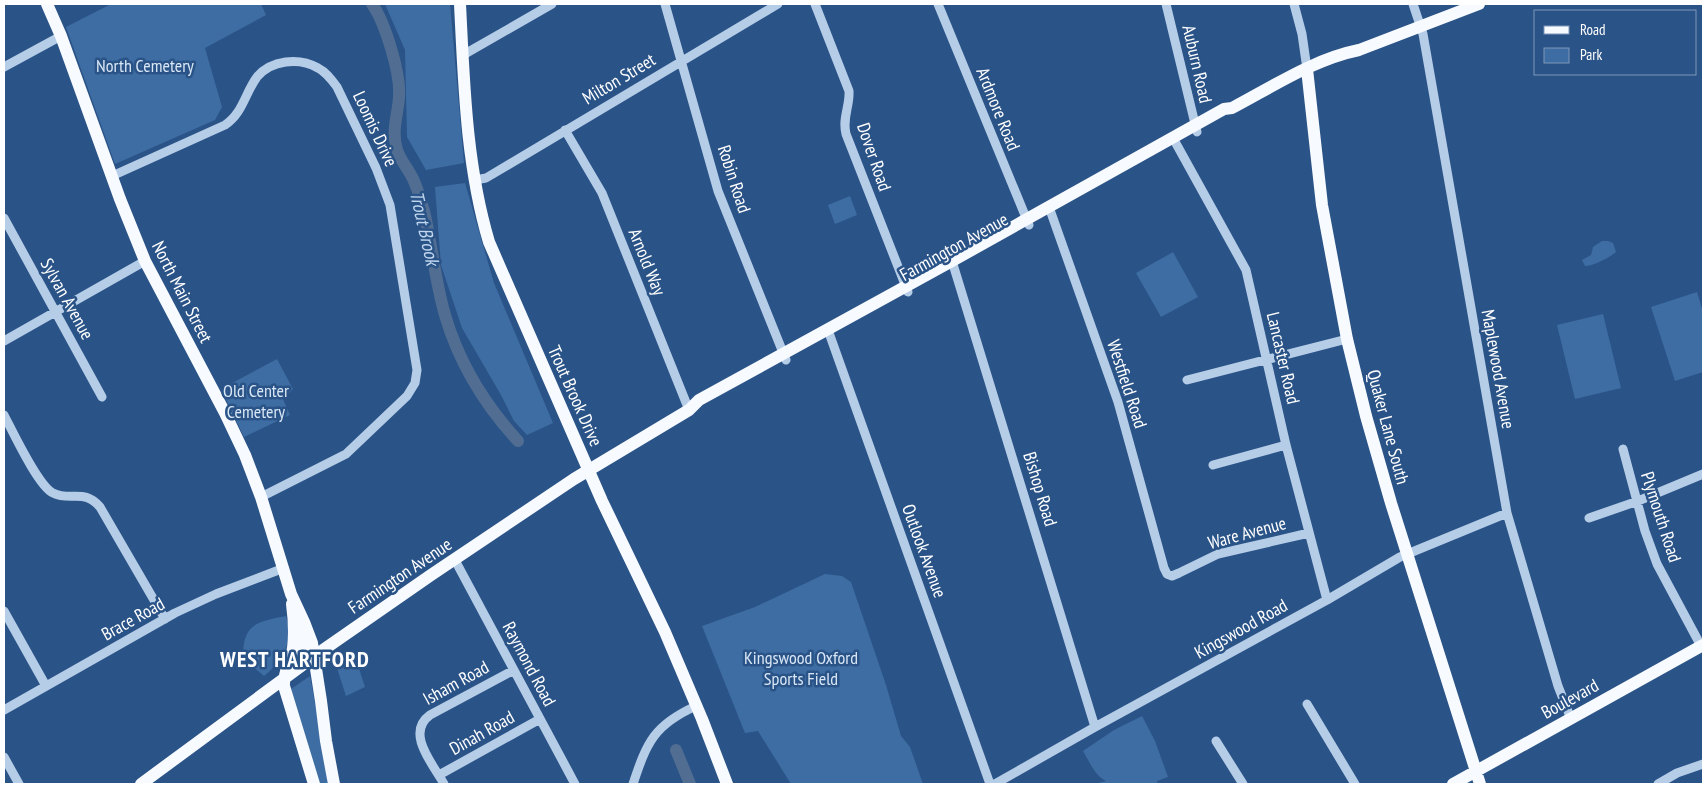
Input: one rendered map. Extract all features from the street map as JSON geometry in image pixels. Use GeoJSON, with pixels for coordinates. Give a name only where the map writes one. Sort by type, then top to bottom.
{"type":"FeatureCollection","features":[{"type":"Feature","properties":{"kind":"main road","name":"North Main Street"},"geometry":{"type":"LineString","coordinates":[[47,4],[61,36],[145,261],[226,413],[261,497],[291,594],[294,626],[293,648],[284,679]]}},
{"type":"Feature","properties":{"kind":"main road","name":"Trout Brook Drive"},"geometry":{"type":"LineString","coordinates":[[460,4],[466,111],[475,180],[485,228],[495,257],[589,470],[635,573],[665,632],[727,784]]}},
{"type":"Feature","properties":{"kind":"main road","name":"Farmington Avenue"},"geometry":{"type":"LineString","coordinates":[[141,784],[315,656],[589,470],[689,410],[699,400],[763,369],[829,333],[1196,129],[1224,109],[1232,108],[1307,69],[1346,53],[1359,50],[1460,4]]}},
{"type":"Feature","properties":{"kind":"main road","name":"Farmington Avenue"},"geometry":{"type":"LineString","coordinates":[[1420,23],[1479,4]]}},
{"type":"Feature","properties":{"kind":"main road","name":"Quaker Lane South"},"geometry":{"type":"LineString","coordinates":[[1307,69],[1322,205],[1347,339],[1371,435],[1480,784]]}},
{"type":"Feature","properties":{"kind":"main road","name":"North Main Street"},"geometry":{"type":"LineString","coordinates":[[291,594],[304,622],[315,656],[326,741],[334,784]]}},
{"type":"Feature","properties":{"kind":"main road","name":"Boulevard"},"geometry":{"type":"LineString","coordinates":[[1453,784],[1702,646]]}},
{"type":"Feature","properties":{"kind":"main road"},"geometry":{"type":"LineString","coordinates":[[284,679],[285,690],[314,784]]}},
{"type":"Feature","properties":{"kind":"street"},"geometry":{"type":"LineString","coordinates":[[463,55],[552,4]]}},
{"type":"Feature","properties":{"kind":"street","name":"Robin Road"},"geometry":{"type":"LineString","coordinates":[[665,4],[718,191],[784,357]]}},
{"type":"Feature","properties":{"kind":"street","name":"Milton Street"},"geometry":{"type":"LineString","coordinates":[[475,180],[486,178],[778,4]]}},
{"type":"Feature","properties":{"kind":"street","name":"Dover Road"},"geometry":{"type":"LineString","coordinates":[[815,4],[849,91],[850,97],[844,121],[846,134],[907,289]]}},
{"type":"Feature","properties":{"kind":"street","name":"Ardmore Road"},"geometry":{"type":"LineString","coordinates":[[938,4],[1027,222]]}},
{"type":"Feature","properties":{"kind":"street","name":"Auburn Road"},"geometry":{"type":"LineString","coordinates":[[1166,4],[1196,129]]}},
{"type":"Feature","properties":{"kind":"street"},"geometry":{"type":"LineString","coordinates":[[1294,4],[1302,34],[1307,69]]}},
{"type":"Feature","properties":{"kind":"street","name":"Maplewood Avenue"},"geometry":{"type":"LineString","coordinates":[[1413,4],[1420,23],[1507,513],[1558,686],[1571,718]]}},
{"type":"Feature","properties":{"kind":"street"},"geometry":{"type":"LineString","coordinates":[[4,67],[61,36]]}},
{"type":"Feature","properties":{"kind":"street","name":"Loomis Drive"},"geometry":{"type":"LineString","coordinates":[[112,176],[225,125],[234,119],[252,85],[264,71],[284,62],[298,61],[317,67],[331,78],[337,86],[376,168],[390,205],[418,370],[415,383],[407,396],[346,454],[261,497]]}},
{"type":"Feature","properties":{"kind":"street","name":"Arnold Way"},"geometry":{"type":"LineString","coordinates":[[565,130],[602,193],[689,410]]}},
{"type":"Feature","properties":{"kind":"street","name":"Lancaster Road"},"geometry":{"type":"LineString","coordinates":[[1174,141],[1246,270],[1286,445],[1327,600]]}},
{"type":"Feature","properties":{"kind":"street","name":"Westfield Road"},"geometry":{"type":"LineString","coordinates":[[1050,210],[1118,402],[1161,559],[1167,574]]}},
{"type":"Feature","properties":{"kind":"street","name":"Sylvan Avenue"},"geometry":{"type":"LineString","coordinates":[[4,218],[102,396]]}},
{"type":"Feature","properties":{"kind":"street"},"geometry":{"type":"LineString","coordinates":[[4,341],[145,261]]}},
{"type":"Feature","properties":{"kind":"street","name":"Bishop Road"},"geometry":{"type":"LineString","coordinates":[[953,264],[1096,727]]}},
{"type":"Feature","properties":{"kind":"street","name":"Outlook Avenue"},"geometry":{"type":"LineString","coordinates":[[829,333],[990,784]]}},
{"type":"Feature","properties":{"kind":"street"},"geometry":{"type":"LineString","coordinates":[[1187,380],[1347,339]]}},
{"type":"Feature","properties":{"kind":"street"},"geometry":{"type":"LineString","coordinates":[[4,415],[45,488],[59,496],[82,495],[90,498],[100,507],[165,618]]}},
{"type":"Feature","properties":{"kind":"street"},"geometry":{"type":"LineString","coordinates":[[1213,465],[1286,445]]}},
{"type":"Feature","properties":{"kind":"street","name":"Plymouth Road"},"geometry":{"type":"LineString","coordinates":[[1623,448],[1656,564],[1702,646]]}},
{"type":"Feature","properties":{"kind":"street"},"geometry":{"type":"LineString","coordinates":[[1589,518],[1638,501],[1703,474]]}},
{"type":"Feature","properties":{"kind":"street","name":"Kingswood Road"},"geometry":{"type":"LineString","coordinates":[[996,784],[1327,600],[1407,553],[1507,513]]}},
{"type":"Feature","properties":{"kind":"street","name":"Ware Avenue"},"geometry":{"type":"LineString","coordinates":[[1167,574],[1172,576],[1218,554],[1309,533]]}},
{"type":"Feature","properties":{"kind":"street","name":"Raymond Road"},"geometry":{"type":"LineString","coordinates":[[455,560],[575,784]]}},
{"type":"Feature","properties":{"kind":"street","name":"Brace Road"},"geometry":{"type":"LineString","coordinates":[[4,710],[165,618],[216,594],[284,568]]}},
{"type":"Feature","properties":{"kind":"street"},"geometry":{"type":"LineString","coordinates":[[4,611],[46,686]]}},
{"type":"Feature","properties":{"kind":"street","name":"Isham Road"},"geometry":{"type":"LineString","coordinates":[[444,784],[420,739],[419,730],[422,722],[430,715],[514,670]]}},
{"type":"Feature","properties":{"kind":"street"},"geometry":{"type":"LineString","coordinates":[[1307,704],[1355,784]]}},
{"type":"Feature","properties":{"kind":"street"},"geometry":{"type":"LineString","coordinates":[[633,784],[642,757],[649,742],[656,733],[671,719],[696,706]]}},
{"type":"Feature","properties":{"kind":"street","name":"Dinah Road"},"geometry":{"type":"LineString","coordinates":[[439,775],[540,719]]}},
{"type":"Feature","properties":{"kind":"street"},"geometry":{"type":"LineString","coordinates":[[1216,740],[1243,784]]}},
{"type":"Feature","properties":{"kind":"street"},"geometry":{"type":"LineString","coordinates":[[4,757],[19,784]]}},
{"type":"Feature","properties":{"kind":"street"},"geometry":{"type":"LineString","coordinates":[[1658,784],[1677,773],[1703,764]]}},
{"type":"Feature","properties":{"kind":"green space","name":"North Cemetery"},"geometry":{"type":"Polygon","coordinates":[[[111,4],[261,4],[266,15],[205,48],[222,107],[215,120],[115,164],[66,27],[111,4]]]}},
{"type":"Feature","properties":{"kind":"green space"},"geometry":{"type":"Polygon","coordinates":[[[385,4],[450,4],[464,163],[426,170],[407,137],[405,50],[385,4]]]}},
{"type":"Feature","properties":{"kind":"green space"},"geometry":{"type":"Polygon","coordinates":[[[465,183],[494,283],[553,423],[527,435],[514,421],[462,328],[441,265],[435,187],[465,183]]]}},
{"type":"Feature","properties":{"kind":"green space"},"geometry":{"type":"Polygon","coordinates":[[[850,196],[857,215],[835,224],[828,205],[850,196]]]}},
{"type":"Feature","properties":{"kind":"green space"},"geometry":{"type":"Polygon","coordinates":[[[1602,241],[1613,243],[1616,252],[1601,261],[1585,266],[1582,260],[1591,255],[1593,247],[1602,241]]]}},
{"type":"Feature","properties":{"kind":"green space"},"geometry":{"type":"Polygon","coordinates":[[[1173,252],[1198,297],[1161,317],[1136,273],[1173,252]]]}},
{"type":"Feature","properties":{"kind":"green space"},"geometry":{"type":"Polygon","coordinates":[[[1697,292],[1703,312],[1703,372],[1675,381],[1651,307],[1697,292]]]}},
{"type":"Feature","properties":{"kind":"green space"},"geometry":{"type":"Polygon","coordinates":[[[1603,314],[1621,388],[1575,399],[1557,325],[1603,314]]]}},
{"type":"Feature","properties":{"kind":"green space","name":"Old Center Cemetery"},"geometry":{"type":"Polygon","coordinates":[[[277,359],[293,389],[283,399],[290,415],[244,437],[221,389],[277,359]]]}},
{"type":"Feature","properties":{"kind":"green space","name":"Kingswood Oxford Sports Field"},"geometry":{"type":"Polygon","coordinates":[[[825,574],[842,576],[851,582],[901,736],[910,747],[923,784],[791,784],[758,731],[745,733],[702,626],[755,607],[825,574]]]}},
{"type":"Feature","properties":{"kind":"green space"},"geometry":{"type":"Polygon","coordinates":[[[286,616],[289,634],[286,650],[277,664],[264,676],[251,665],[243,654],[246,635],[250,629],[261,622],[286,616]]]}},
{"type":"Feature","properties":{"kind":"green space"},"geometry":{"type":"Polygon","coordinates":[[[348,655],[349,658],[355,656],[365,687],[346,696],[335,662],[348,655]]]}},
{"type":"Feature","properties":{"kind":"green space"},"geometry":{"type":"Polygon","coordinates":[[[310,676],[330,784],[318,784],[291,689],[310,676]]]}},
{"type":"Feature","properties":{"kind":"green space"},"geometry":{"type":"Polygon","coordinates":[[[1142,716],[1155,741],[1168,777],[1157,781],[1158,784],[1094,784],[1106,781],[1095,772],[1083,751],[1114,730],[1142,716]]]}},
{"type":"Feature","properties":{"kind":"waterway","name":"Trout Brook"},"geometry":{"type":"LineString","coordinates":[[372,4],[387,35],[395,62],[399,87],[395,127],[396,146],[415,183],[422,203],[439,289],[451,333],[474,382],[494,412],[518,441]]}},
{"type":"Feature","properties":{"kind":"waterway","name":"Trout Brook"},"geometry":{"type":"LineString","coordinates":[[676,750],[690,784]]}},
{"type":"Feature","properties":{"kind":"district","name":"WEST HARTFORD"},"geometry":{"type":"Point","coordinates":[295,659]}}]}
